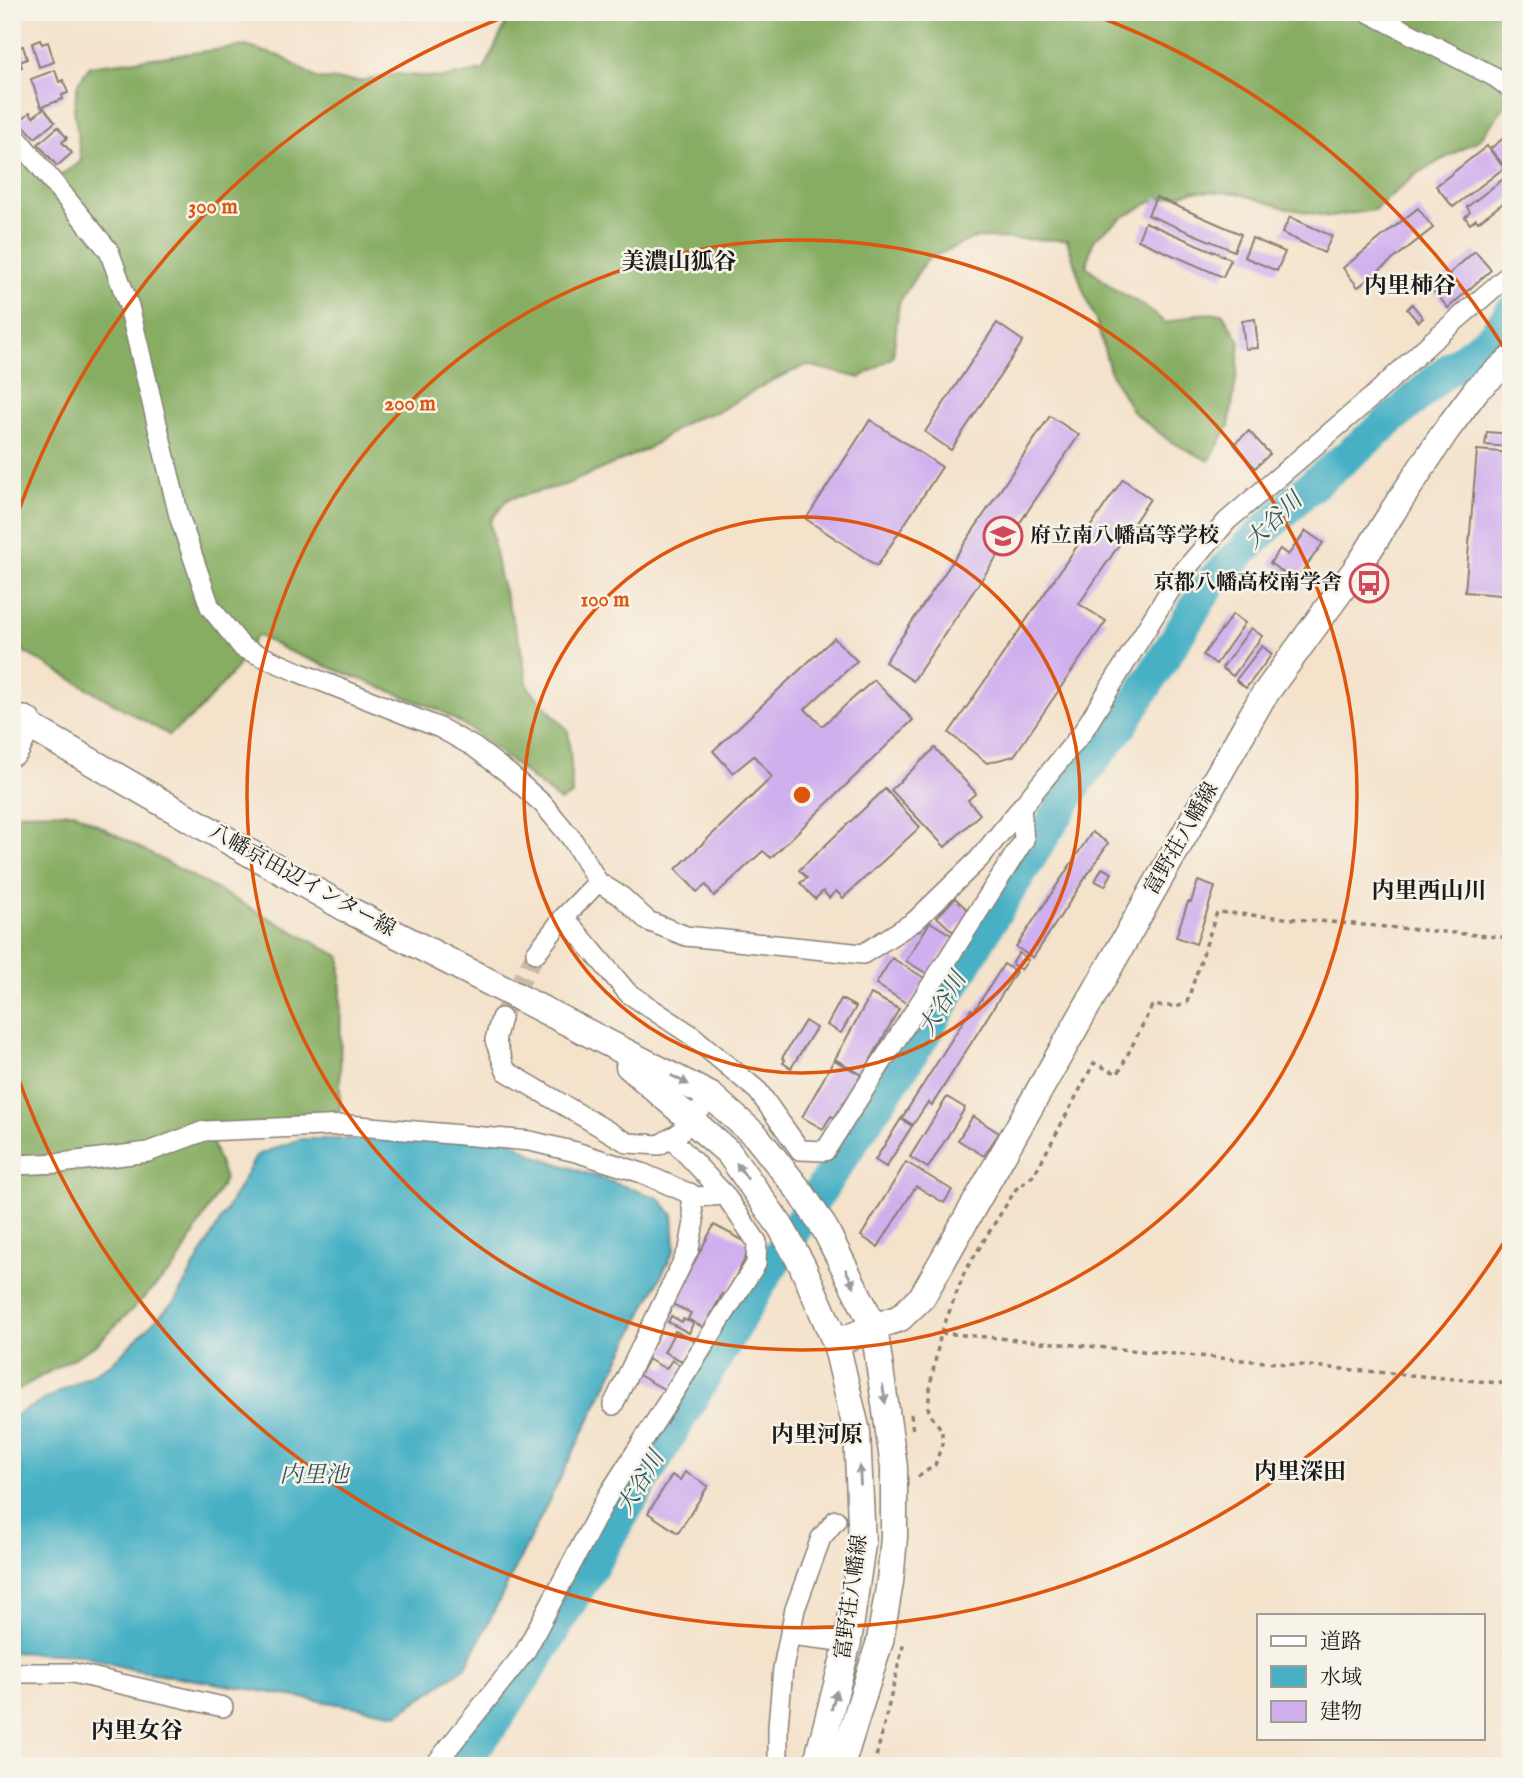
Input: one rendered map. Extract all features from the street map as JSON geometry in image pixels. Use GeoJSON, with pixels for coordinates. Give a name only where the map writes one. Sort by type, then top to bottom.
{"type":"FeatureCollection","features":[{"type":"Feature","properties":{"kind":"main road","name":"富野荘八幡線"},"geometry":{"type":"LineString","coordinates":[[816,1766],[848,1642],[862,1544],[857,1432],[836,1343],[900,1318],[922,1297],[1262,698],[1362,561],[1445,432],[1477,389],[1511,359]]}},
{"type":"Feature","properties":{"kind":"main road","name":"八幡京田辺インター線"},"geometry":{"type":"LineString","coordinates":[[15,732],[347,909],[711,1096],[756,1136],[802,1194],[825,1229],[874,1327]]}},
{"type":"Feature","properties":{"kind":"main road","name":"八幡京田辺インター線"},"geometry":{"type":"LineString","coordinates":[[597,1038],[729,1153],[781,1227],[802,1265],[836,1343]]}},
{"type":"Feature","properties":{"kind":"main road","name":"富野荘八幡線"},"geometry":{"type":"LineString","coordinates":[[841,1766],[880,1641],[894,1537],[894,1468],[874,1327]]}},
{"type":"Feature","properties":{"kind":"street"},"geometry":{"type":"LineString","coordinates":[[1368,12],[1495,77],[1511,89]]}},
{"type":"Feature","properties":{"kind":"street"},"geometry":{"type":"LineString","coordinates":[[12,132],[109,251],[129,306],[179,516],[210,607],[243,648],[440,728],[474,747],[542,804],[572,839],[598,882],[622,897],[648,920],[686,936],[863,954],[915,921],[979,859],[1082,733],[1177,579],[1227,521],[1511,273]]}},
{"type":"Feature","properties":{"kind":"street"},"geometry":{"type":"LineString","coordinates":[[564,917],[628,993],[691,1035],[758,1091],[800,1150],[825,1151],[1024,840],[1021,807]]}},
{"type":"Feature","properties":{"kind":"street"},"geometry":{"type":"LineString","coordinates":[[536,953],[564,917],[598,882]]}},
{"type":"Feature","properties":{"kind":"street"},"geometry":{"type":"LineString","coordinates":[[500,1018],[495,1040],[506,1071],[628,1143],[659,1144],[671,1138],[692,1120],[711,1096]]}},
{"type":"Feature","properties":{"kind":"street"},"geometry":{"type":"LineString","coordinates":[[14,1165],[61,1163],[148,1152],[204,1131],[348,1125],[530,1141],[642,1173],[697,1197],[725,1195]]}},
{"type":"Feature","properties":{"kind":"street"},"geometry":{"type":"LineString","coordinates":[[434,1766],[525,1652],[607,1497],[756,1264],[757,1242],[725,1195],[671,1138]]}},
{"type":"Feature","properties":{"kind":"street"},"geometry":{"type":"LineString","coordinates":[[613,1405],[689,1249],[694,1222],[690,1194]]}},
{"type":"Feature","properties":{"kind":"street","name":"富野荘八幡線"},"geometry":{"type":"LineString","coordinates":[[778,1766],[783,1668],[795,1609],[821,1538],[836,1520]]}},
{"type":"Feature","properties":{"kind":"street"},"geometry":{"type":"LineString","coordinates":[[790,1635],[848,1642]]}},
{"type":"Feature","properties":{"kind":"street"},"geometry":{"type":"LineString","coordinates":[[12,1673],[74,1673],[223,1707]]}},
{"type":"Feature","properties":{"kind":"path"},"geometry":{"type":"LineString","coordinates":[[918,1477],[935,1465],[942,1444],[942,1430],[928,1408],[931,1381],[940,1333],[965,1271],[1016,1189],[1034,1175],[1094,1063],[1118,1074],[1152,1006],[1180,1006],[1186,1002],[1217,912],[1511,938]]}},
{"type":"Feature","properties":{"kind":"path"},"geometry":{"type":"LineString","coordinates":[[940,1333],[1511,1384]]}},
{"type":"Feature","properties":{"kind":"green space"},"geometry":{"type":"Polygon","coordinates":[[[511,12],[1511,12],[1511,98],[1480,139],[1418,173],[1374,210],[1330,217],[1285,208],[1237,193],[1194,191],[1151,202],[1123,217],[1094,239],[1086,266],[1113,288],[1166,323],[1197,314],[1222,313],[1240,341],[1229,426],[1209,461],[1171,442],[1133,412],[1111,374],[1096,321],[1067,240],[974,238],[926,260],[899,303],[893,357],[860,378],[807,365],[773,380],[719,411],[690,420],[647,449],[565,485],[508,499],[490,521],[499,575],[520,644],[528,687],[568,731],[572,795],[560,801],[473,731],[439,710],[288,651],[257,635],[235,670],[199,711],[169,735],[12,645],[12,140],[23,150],[44,187],[81,161],[74,108],[78,83],[90,66],[246,46],[282,57],[318,79],[361,81],[397,74],[442,78],[484,70],[511,12]]]}},
{"type":"Feature","properties":{"kind":"green space"},"geometry":{"type":"Polygon","coordinates":[[[74,812],[341,957],[340,1110],[210,1138],[225,1179],[176,1266],[96,1345],[12,1393],[12,813],[74,812]]]}},
{"type":"Feature","properties":{"kind":"water","name":"内里池"},"geometry":{"type":"Polygon","coordinates":[[[300,1139],[508,1139],[536,1156],[659,1198],[673,1215],[675,1248],[466,1667],[398,1714],[130,1669],[80,1655],[12,1652],[12,1417],[110,1365],[175,1301],[257,1155],[300,1139]]]}},
{"type":"Feature","properties":{"kind":"building"},"geometry":{"type":"Polygon","coordinates":[[[15,34],[27,59],[20,62],[22,67],[12,71],[12,35],[15,34]]]}},
{"type":"Feature","properties":{"kind":"building"},"geometry":{"type":"Polygon","coordinates":[[[40,40],[42,44],[48,42],[54,62],[39,67],[32,43],[40,40]]]}},
{"type":"Feature","properties":{"kind":"building"},"geometry":{"type":"Polygon","coordinates":[[[55,70],[59,82],[63,80],[68,93],[62,95],[63,99],[41,107],[31,79],[55,70]]]}},
{"type":"Feature","properties":{"kind":"building"},"geometry":{"type":"Polygon","coordinates":[[[44,108],[55,122],[35,138],[20,121],[30,112],[33,117],[44,108]]]}},
{"type":"Feature","properties":{"kind":"building"},"geometry":{"type":"Polygon","coordinates":[[[58,127],[67,138],[62,142],[72,153],[57,166],[38,144],[58,127]]]}},
{"type":"Feature","properties":{"kind":"building"},"geometry":{"type":"Polygon","coordinates":[[[1511,132],[1511,162],[1505,167],[1490,149],[1511,132]]]}},
{"type":"Feature","properties":{"kind":"building"},"geometry":{"type":"Polygon","coordinates":[[[1487,146],[1504,168],[1453,207],[1436,186],[1487,146]]]}},
{"type":"Feature","properties":{"kind":"building"},"geometry":{"type":"Polygon","coordinates":[[[1511,173],[1511,197],[1478,222],[1476,219],[1470,224],[1465,217],[1470,212],[1467,207],[1511,173]]]}},
{"type":"Feature","properties":{"kind":"building"},"geometry":{"type":"Polygon","coordinates":[[[1156,197],[1241,234],[1234,251],[1148,215],[1156,197]]]}},
{"type":"Feature","properties":{"kind":"building"},"geometry":{"type":"Polygon","coordinates":[[[1418,208],[1433,228],[1358,287],[1343,268],[1418,208]]]}},
{"type":"Feature","properties":{"kind":"building"},"geometry":{"type":"Polygon","coordinates":[[[1290,217],[1332,236],[1324,253],[1282,233],[1290,217]]]}},
{"type":"Feature","properties":{"kind":"building"},"geometry":{"type":"Polygon","coordinates":[[[1145,222],[1231,259],[1223,277],[1138,240],[1145,222]]]}},
{"type":"Feature","properties":{"kind":"building"},"geometry":{"type":"Polygon","coordinates":[[[1252,238],[1285,252],[1277,271],[1244,257],[1252,238]]]}},
{"type":"Feature","properties":{"kind":"building"},"geometry":{"type":"Polygon","coordinates":[[[1475,251],[1491,270],[1448,308],[1432,289],[1475,251]]]}},
{"type":"Feature","properties":{"kind":"building"},"geometry":{"type":"Polygon","coordinates":[[[1412,304],[1423,318],[1418,322],[1407,309],[1412,304]]]}},
{"type":"Feature","properties":{"kind":"building"},"geometry":{"type":"Polygon","coordinates":[[[1255,319],[1258,348],[1245,349],[1242,321],[1255,319]]]}},
{"type":"Feature","properties":{"kind":"building"},"geometry":{"type":"Polygon","coordinates":[[[997,323],[1023,341],[951,450],[925,432],[997,323]]]}},
{"type":"Feature","properties":{"kind":"building"},"geometry":{"type":"Polygon","coordinates":[[[1050,416],[1079,435],[913,681],[885,662],[1050,416]]]}},
{"type":"Feature","properties":{"kind":"building"},"geometry":{"type":"Polygon","coordinates":[[[870,420],[942,467],[877,566],[806,519],[870,420]]]}},
{"type":"Feature","properties":{"kind":"building"},"geometry":{"type":"Polygon","coordinates":[[[1249,431],[1270,454],[1255,468],[1234,444],[1249,431]]]}},
{"type":"Feature","properties":{"kind":"building"},"geometry":{"type":"Polygon","coordinates":[[[1487,432],[1511,434],[1511,447],[1485,445],[1487,432]]]}},
{"type":"Feature","properties":{"kind":"building"},"geometry":{"type":"Polygon","coordinates":[[[1477,450],[1511,453],[1511,596],[1465,592],[1477,450]]]}},
{"type":"Feature","properties":{"kind":"building"},"geometry":{"type":"Polygon","coordinates":[[[1123,479],[1150,499],[1079,604],[1106,621],[1014,756],[987,763],[949,733],[1123,479]]]}},
{"type":"Feature","properties":{"kind":"building"},"geometry":{"type":"Polygon","coordinates":[[[1306,531],[1323,543],[1295,581],[1270,563],[1280,549],[1288,555],[1306,531]]]}},
{"type":"Feature","properties":{"kind":"building"},"geometry":{"type":"Polygon","coordinates":[[[1233,614],[1245,623],[1216,664],[1203,655],[1233,614]]]}},
{"type":"Feature","properties":{"kind":"building"},"geometry":{"type":"Polygon","coordinates":[[[1251,628],[1262,636],[1233,676],[1222,668],[1251,628]]]}},
{"type":"Feature","properties":{"kind":"building"},"geometry":{"type":"Polygon","coordinates":[[[834,638],[857,661],[805,709],[822,726],[874,680],[913,720],[771,858],[763,851],[714,896],[706,885],[697,892],[676,869],[772,777],[754,756],[733,773],[713,751],[834,638]]]}},
{"type":"Feature","properties":{"kind":"building"},"geometry":{"type":"Polygon","coordinates":[[[1262,646],[1272,654],[1246,688],[1236,680],[1262,646]]]}},
{"type":"Feature","properties":{"kind":"building"},"geometry":{"type":"Polygon","coordinates":[[[935,748],[976,793],[968,800],[980,814],[945,847],[891,790],[935,748]]]}},
{"type":"Feature","properties":{"kind":"building"},"geometry":{"type":"Polygon","coordinates":[[[885,789],[920,827],[843,898],[836,891],[829,898],[823,891],[815,899],[800,883],[807,878],[799,870],[885,789]]]}},
{"type":"Feature","properties":{"kind":"building"},"geometry":{"type":"Polygon","coordinates":[[[1092,832],[1108,843],[1033,958],[1016,947],[1092,832]]]}},
{"type":"Feature","properties":{"kind":"building"},"geometry":{"type":"Polygon","coordinates":[[[1102,868],[1112,873],[1105,886],[1095,881],[1102,868]]]}},
{"type":"Feature","properties":{"kind":"building"},"geometry":{"type":"Polygon","coordinates":[[[1198,881],[1215,887],[1196,944],[1176,937],[1198,881]]]}},
{"type":"Feature","properties":{"kind":"building"},"geometry":{"type":"Polygon","coordinates":[[[955,898],[971,913],[953,932],[937,917],[955,898]]]}},
{"type":"Feature","properties":{"kind":"building"},"geometry":{"type":"Polygon","coordinates":[[[930,922],[953,936],[929,975],[906,961],[930,922]]]}},
{"type":"Feature","properties":{"kind":"building"},"geometry":{"type":"Polygon","coordinates":[[[1019,953],[1028,960],[1021,970],[1012,964],[1019,953]]]}},
{"type":"Feature","properties":{"kind":"building"},"geometry":{"type":"Polygon","coordinates":[[[892,958],[926,979],[909,1005],[876,984],[892,958]]]}},
{"type":"Feature","properties":{"kind":"building"},"geometry":{"type":"Polygon","coordinates":[[[1004,964],[1016,972],[932,1105],[928,1102],[913,1125],[902,1118],[971,1009],[974,1011],[1004,964]]]}},
{"type":"Feature","properties":{"kind":"building"},"geometry":{"type":"Polygon","coordinates":[[[871,994],[899,1009],[865,1070],[869,1072],[866,1077],[835,1059],[871,994]]]}},
{"type":"Feature","properties":{"kind":"building"},"geometry":{"type":"Polygon","coordinates":[[[841,999],[856,1007],[841,1033],[827,1025],[841,999]]]}},
{"type":"Feature","properties":{"kind":"building"},"geometry":{"type":"Polygon","coordinates":[[[805,1021],[816,1028],[791,1068],[783,1063],[785,1060],[782,1058],[805,1021]]]}},
{"type":"Feature","properties":{"kind":"building"},"geometry":{"type":"Polygon","coordinates":[[[834,1060],[861,1075],[837,1119],[831,1116],[823,1129],[802,1117],[834,1060]]]}},
{"type":"Feature","properties":{"kind":"building"},"geometry":{"type":"Polygon","coordinates":[[[947,1097],[965,1108],[928,1168],[910,1157],[947,1097]]]}},
{"type":"Feature","properties":{"kind":"building"},"geometry":{"type":"Polygon","coordinates":[[[973,1116],[999,1133],[984,1156],[958,1140],[973,1116]]]}},
{"type":"Feature","properties":{"kind":"building"},"geometry":{"type":"Polygon","coordinates":[[[901,1119],[912,1126],[886,1167],[875,1160],[901,1119]]]}},
{"type":"Feature","properties":{"kind":"building"},"geometry":{"type":"Polygon","coordinates":[[[906,1162],[952,1190],[944,1203],[916,1186],[878,1247],[861,1236],[906,1162]]]}},
{"type":"Feature","properties":{"kind":"building"},"geometry":{"type":"Polygon","coordinates":[[[714,1225],[752,1245],[726,1295],[722,1294],[704,1328],[688,1319],[691,1313],[672,1304],[714,1225]]]}},
{"type":"Feature","properties":{"kind":"building"},"geometry":{"type":"Polygon","coordinates":[[[671,1316],[682,1322],[683,1319],[693,1323],[689,1333],[668,1322],[671,1316]]]}},
{"type":"Feature","properties":{"kind":"building"},"geometry":{"type":"Polygon","coordinates":[[[675,1331],[695,1341],[684,1362],[664,1352],[675,1331]]]}},
{"type":"Feature","properties":{"kind":"building"},"geometry":{"type":"Polygon","coordinates":[[[648,1359],[666,1369],[672,1360],[683,1367],[669,1392],[639,1375],[648,1359]]]}},
{"type":"Feature","properties":{"kind":"building"},"geometry":{"type":"Polygon","coordinates":[[[685,1472],[708,1486],[678,1533],[648,1513],[672,1475],[680,1480],[685,1472]]]}},
{"type":"Feature","properties":{"kind":"waterway","name":"大谷川"},"geometry":{"type":"LineString","coordinates":[[458,1766],[491,1727],[534,1663],[766,1274],[921,1040],[997,910],[1080,778],[1122,724],[1212,581],[1303,493],[1439,377],[1494,335],[1511,312]]}},
{"type":"Feature","properties":{"kind":"tunnel"},"geometry":{"type":"LineString","coordinates":[[501,1018],[536,953]]}},
{"type":"Feature","properties":{"kind":"place","name":"府立南八幡高等学校"},"geometry":{"type":"Point","coordinates":[1003,536]}},
{"type":"Feature","properties":{"kind":"place","name":"京都八幡高校南学舎"},"geometry":{"type":"Point","coordinates":[1369,583]}},
{"type":"Feature","properties":{"kind":"district","name":"美濃山狐谷"},"geometry":{"type":"Point","coordinates":[679,262]}},
{"type":"Feature","properties":{"kind":"district","name":"内里柿谷"},"geometry":{"type":"Point","coordinates":[1410,286]}},
{"type":"Feature","properties":{"kind":"district","name":"内里西山川"},"geometry":{"type":"Point","coordinates":[1429,891]}},
{"type":"Feature","properties":{"kind":"district","name":"内里河原"},"geometry":{"type":"Point","coordinates":[817,1435]}},
{"type":"Feature","properties":{"kind":"district","name":"内里深田"},"geometry":{"type":"Point","coordinates":[1300,1472]}},
{"type":"Feature","properties":{"kind":"district","name":"内里女谷"},"geometry":{"type":"Point","coordinates":[137,1731]}}]}
